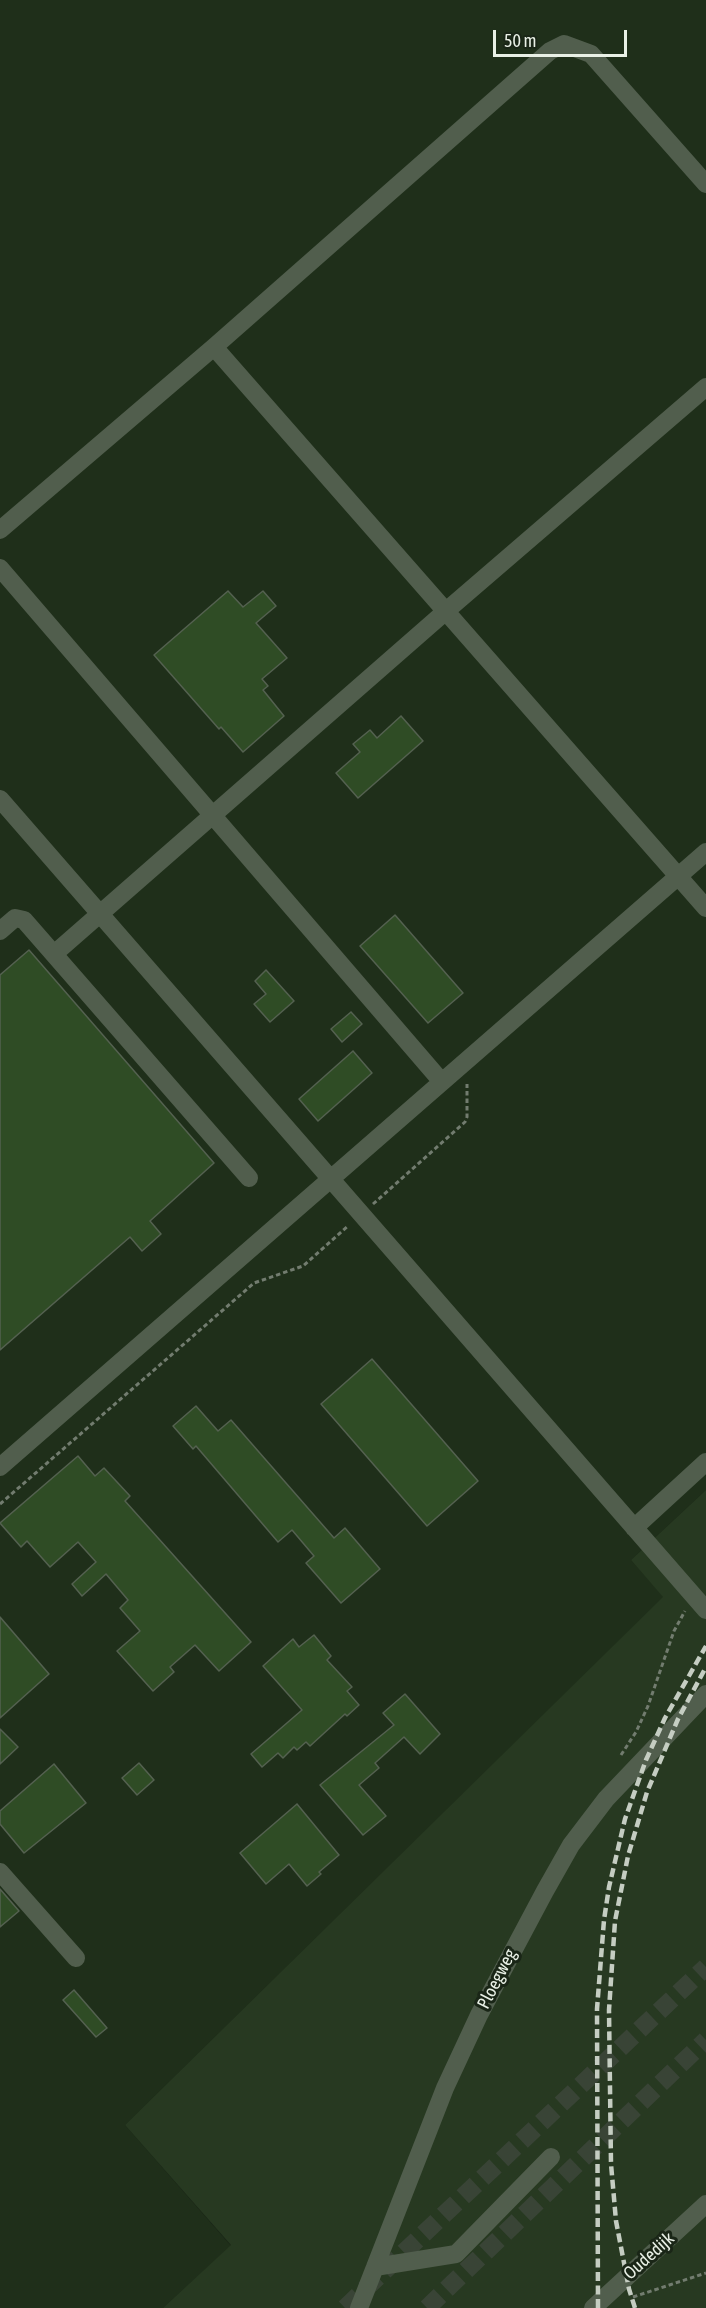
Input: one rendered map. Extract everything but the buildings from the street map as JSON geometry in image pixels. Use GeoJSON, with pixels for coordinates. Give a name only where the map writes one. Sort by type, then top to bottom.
{"type":"FeatureCollection","features":[{"type":"Feature","properties":{"kind":"street"},"geometry":{"type":"LineString","coordinates":[[0,530],[550,51],[564,44],[591,54],[706,184]]}},
{"type":"Feature","properties":{"kind":"street"},"geometry":{"type":"LineString","coordinates":[[214,346],[706,908]]}},
{"type":"Feature","properties":{"kind":"street"},"geometry":{"type":"LineString","coordinates":[[54,954],[706,387]]}},
{"type":"Feature","properties":{"kind":"street"},"geometry":{"type":"LineString","coordinates":[[0,568],[442,1082]]}},
{"type":"Feature","properties":{"kind":"street"},"geometry":{"type":"LineString","coordinates":[[0,799],[706,1610]]}},
{"type":"Feature","properties":{"kind":"street"},"geometry":{"type":"LineString","coordinates":[[0,1467],[706,852]]}},
{"type":"Feature","properties":{"kind":"street"},"geometry":{"type":"LineString","coordinates":[[0,931],[15,918],[24,920],[249,1178]]}},
{"type":"Feature","properties":{"kind":"street"},"geometry":{"type":"LineString","coordinates":[[634,1528],[706,1462]]}},
{"type":"Feature","properties":{"kind":"street","name":"Ploegweg"},"geometry":{"type":"LineString","coordinates":[[360,2308],[445,2088],[479,2015],[545,1891],[571,1845],[606,1799],[706,1694]]}},
{"type":"Feature","properties":{"kind":"street"},"geometry":{"type":"LineString","coordinates":[[0,1872],[76,1958]]}},
{"type":"Feature","properties":{"kind":"street"},"geometry":{"type":"LineString","coordinates":[[375,2267],[456,2254],[551,2157]]}},
{"type":"Feature","properties":{"kind":"street","name":"Oudedijk"},"geometry":{"type":"LineString","coordinates":[[593,2308],[706,2204]]}},
{"type":"Feature","properties":{"kind":"path"},"geometry":{"type":"LineString","coordinates":[[632,2298],[706,2273]]}},
{"type":"Feature","properties":{"kind":"shaded area"},"geometry":{"type":"Polygon","coordinates":[[[0,0],[706,0],[706,1490],[631,1560],[664,1597],[125,2125],[231,2246],[163,2308],[0,2308],[0,0]]]}},
{"type":"Feature","properties":{"kind":"shaded area"},"geometry":{"type":"Polygon","coordinates":[[[706,1490],[706,2308],[163,2308],[231,2245],[125,2125],[663,1597],[631,1560],[706,1490]]]}},
{"type":"Feature","properties":{"kind":"tunnel"},"geometry":{"type":"LineString","coordinates":[[345,2308],[706,1967]]}},
{"type":"Feature","properties":{"kind":"tunnel"},"geometry":{"type":"LineString","coordinates":[[427,2308],[706,2040]]}},
{"type":"Feature","properties":{"kind":"railway"},"geometry":{"type":"LineString","coordinates":[[598,2308],[597,2009],[609,1887],[625,1819],[646,1760],[665,1718],[706,1646]]}},
{"type":"Feature","properties":{"kind":"railway"},"geometry":{"type":"LineString","coordinates":[[635,2308],[629,2289],[616,2221],[611,2164],[609,2010],[615,1921],[628,1856],[647,1792],[678,1719],[706,1667]]}}]}
